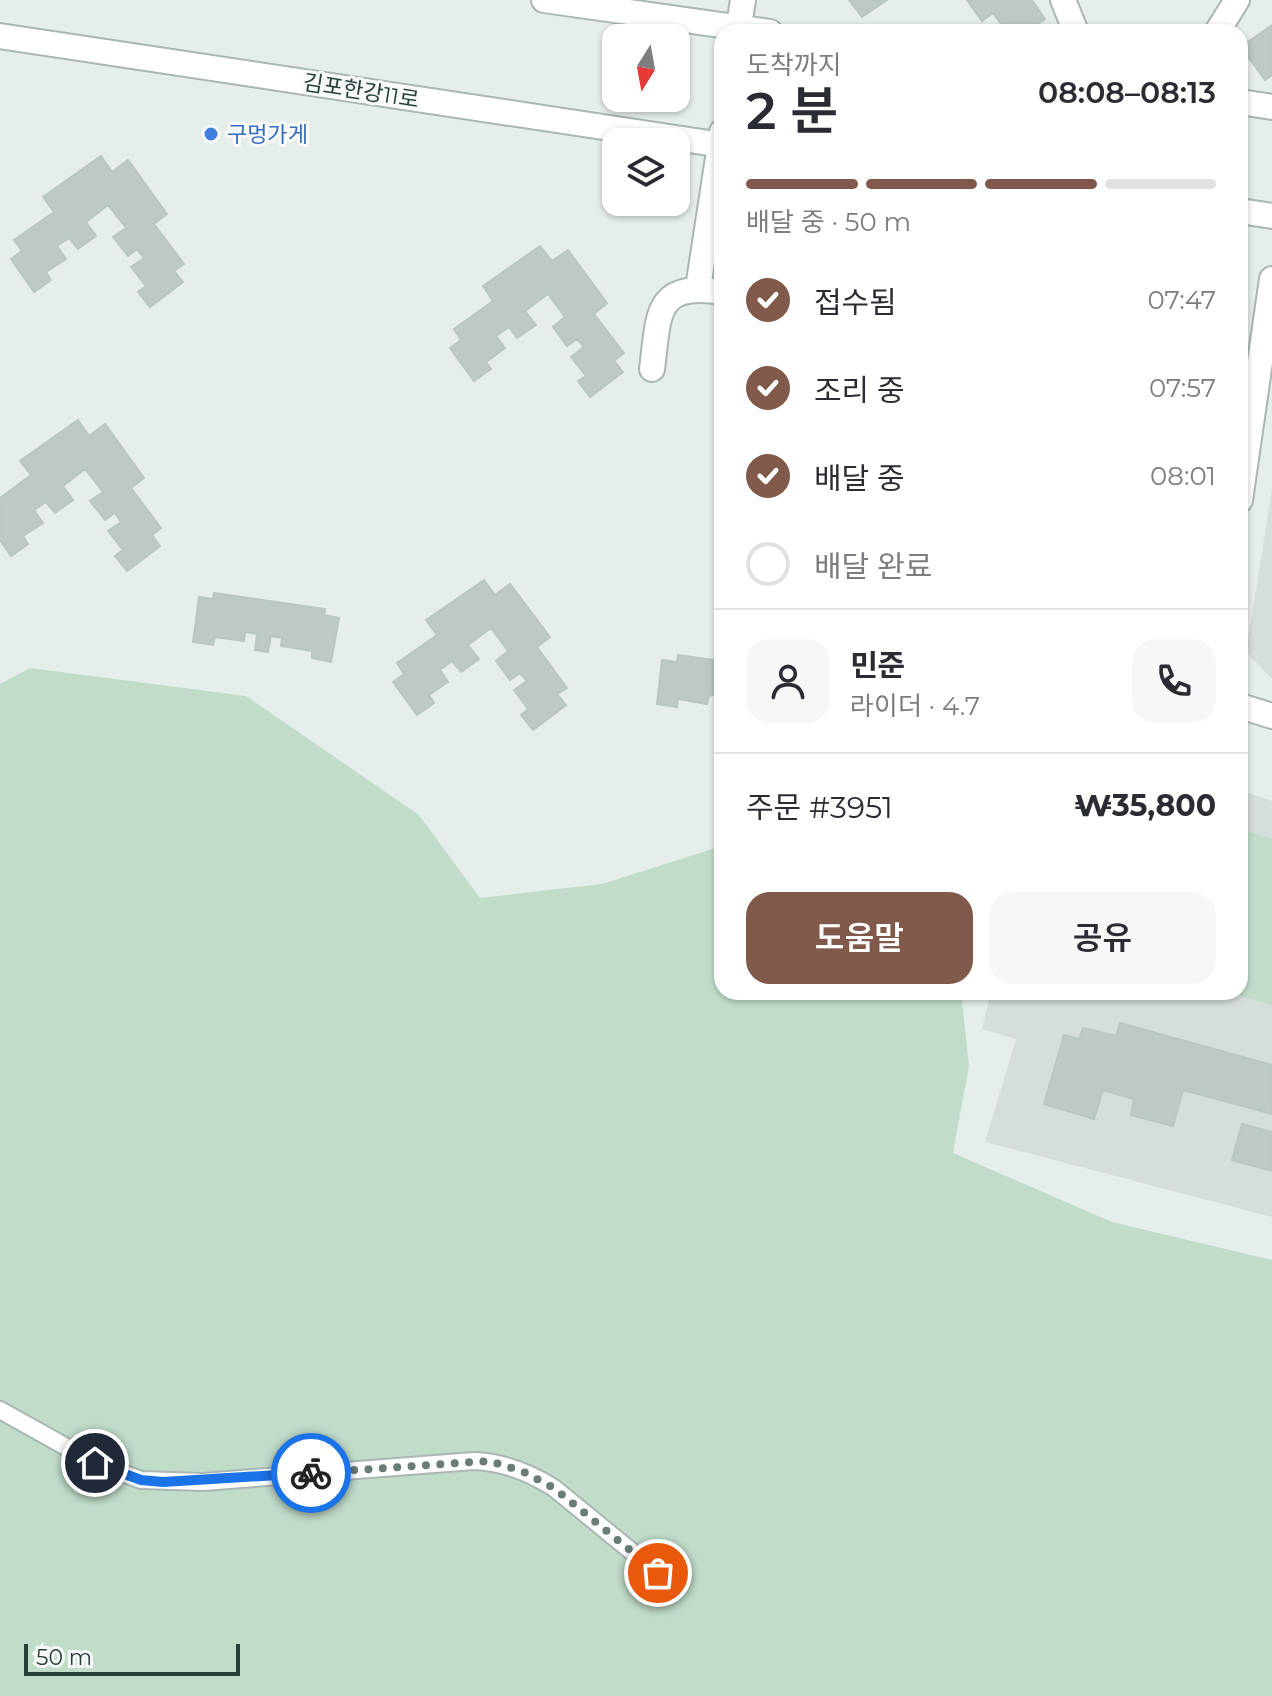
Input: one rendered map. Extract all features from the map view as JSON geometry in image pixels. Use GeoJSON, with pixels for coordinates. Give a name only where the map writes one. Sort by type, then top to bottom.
{"type":"FeatureCollection","features":[{"type":"Feature","properties":{"kind":"street"},"geometry":{"type":"LineString","coordinates":[[544,0],[714,26]]}},
{"type":"Feature","properties":{"kind":"street"},"geometry":{"type":"LineString","coordinates":[[740,24],[743,0]]}},
{"type":"Feature","properties":{"kind":"street"},"geometry":{"type":"LineString","coordinates":[[1063,0],[1073,24]]}},
{"type":"Feature","properties":{"kind":"street"},"geometry":{"type":"LineString","coordinates":[[1222,24],[1237,0]]}},
{"type":"Feature","properties":{"kind":"street","name":"김포한강11로"},"geometry":{"type":"LineString","coordinates":[[0,25],[714,137]]}},
{"type":"Feature","properties":{"kind":"street","name":"김포한강11로"},"geometry":{"type":"LineString","coordinates":[[0,36],[714,137]]}},
{"type":"Feature","properties":{"kind":"street"},"geometry":{"type":"LineString","coordinates":[[1248,103],[1272,107]]}},
{"type":"Feature","properties":{"kind":"street"},"geometry":{"type":"LineString","coordinates":[[1248,212],[1272,216]]}},
{"type":"Feature","properties":{"kind":"street"},"geometry":{"type":"LineString","coordinates":[[1248,223],[1272,227]]}},
{"type":"Feature","properties":{"kind":"street"},"geometry":{"type":"LineString","coordinates":[[652,369],[660,309],[675,293],[710,290],[714,235]]}},
{"type":"Feature","properties":{"kind":"street"},"geometry":{"type":"LineString","coordinates":[[1248,445],[1272,279]]}},
{"type":"Feature","properties":{"kind":"street"},"geometry":{"type":"LineString","coordinates":[[1248,708],[1272,716]]}},
{"type":"Feature","properties":{"kind":"lane"},"geometry":{"type":"LineString","coordinates":[[0,1410],[95,1463],[152,1481],[203,1482],[474,1461],[507,1465],[554,1488],[658,1573]]}},
{"type":"Feature","properties":{"kind":"shaded area"},"geometry":{"type":"Polygon","coordinates":[[[1272,490],[1272,679],[1248,654],[1272,490]]]}},
{"type":"Feature","properties":{"kind":"shaded area"},"geometry":{"type":"Polygon","coordinates":[[[1248,793],[1272,801],[1272,1217],[985,1142],[1016,1039],[982,1029],[989,1000],[1248,1000],[1248,793]]]}},
{"type":"Feature","properties":{"kind":"green space"},"geometry":{"type":"Polygon","coordinates":[[[30,668],[246,696],[419,815],[480,898],[602,884],[714,849],[714,1000],[962,1000],[969,1066],[953,1153],[1112,1222],[1272,1260],[1272,1696],[0,1696],[0,684],[30,668]]]}},
{"type":"Feature","properties":{"kind":"green space"},"geometry":{"type":"Polygon","coordinates":[[[1248,832],[1272,839],[1272,1005],[1248,998],[1248,832]]]}},
{"type":"Feature","properties":{"kind":"building"},"geometry":{"type":"Polygon","coordinates":[[[849,0],[887,0],[862,17],[849,0]]]}},
{"type":"Feature","properties":{"kind":"building"},"geometry":{"type":"Polygon","coordinates":[[[967,0],[1032,0],[1045,19],[1038,24],[1001,24],[993,13],[982,21],[967,0]]]}},
{"type":"Feature","properties":{"kind":"building"},"geometry":{"type":"Polygon","coordinates":[[[1272,25],[1272,75],[1265,80],[1248,57],[1248,42],[1272,25]]]}},
{"type":"Feature","properties":{"kind":"building"},"geometry":{"type":"Polygon","coordinates":[[[101,156],[112,172],[128,160],[167,214],[154,224],[184,264],[174,271],[183,282],[150,307],[138,292],[146,286],[131,267],[144,258],[137,249],[128,256],[113,237],[126,228],[108,205],[86,222],[96,236],[78,249],[69,238],[57,246],[66,259],[46,272],[51,280],[34,292],[11,259],[22,251],[14,240],[54,212],[43,197],[101,156]]]}},
{"type":"Feature","properties":{"kind":"building"},"geometry":{"type":"Polygon","coordinates":[[[540,246],[552,261],[568,250],[607,303],[594,314],[624,353],[614,361],[623,372],[590,397],[578,381],[586,376],[571,357],[584,347],[577,339],[567,346],[553,327],[565,317],[548,294],[525,311],[536,325],[517,338],[509,327],[496,336],[505,348],[486,362],[491,369],[474,381],[450,348],[461,340],[454,329],[493,301],[483,286],[540,246]]]}},
{"type":"Feature","properties":{"kind":"building"},"geometry":{"type":"Polygon","coordinates":[[[78,420],[89,436],[105,424],[144,478],[131,488],[161,528],[152,535],[160,546],[127,571],[115,556],[123,550],[108,531],[121,522],[115,513],[105,520],[90,501],[103,492],[85,469],[63,486],[73,500],[55,513],[46,502],[34,510],[43,523],[23,536],[28,544],[11,556],[0,540],[0,498],[31,475],[20,461],[78,420]]]}},
{"type":"Feature","properties":{"kind":"building"},"geometry":{"type":"Polygon","coordinates":[[[484,580],[495,595],[510,584],[550,637],[537,647],[567,688],[557,694],[566,705],[533,730],[521,715],[528,709],[514,690],[527,681],[520,673],[510,680],[496,661],[508,651],[491,628],[468,645],[479,659],[461,672],[452,661],[440,670],[448,682],[429,695],[434,703],[417,715],[393,682],[404,674],[397,663],[437,635],[426,620],[484,580]]]}},
{"type":"Feature","properties":{"kind":"building"},"geometry":{"type":"Polygon","coordinates":[[[214,593],[325,609],[324,615],[339,618],[331,662],[312,658],[312,651],[281,646],[282,638],[271,636],[268,652],[255,650],[257,634],[245,632],[244,641],[215,637],[213,645],[193,642],[199,597],[213,599],[214,593]]]}},
{"type":"Feature","properties":{"kind":"building"},"geometry":{"type":"Polygon","coordinates":[[[678,655],[714,660],[714,695],[709,695],[707,704],[678,699],[677,707],[657,704],[662,660],[677,662],[678,655]]]}},
{"type":"Feature","properties":{"kind":"building"},"geometry":{"type":"Polygon","coordinates":[[[1120,1023],[1272,1065],[1272,1114],[1183,1090],[1173,1126],[1131,1115],[1134,1099],[1103,1090],[1094,1119],[1044,1104],[1064,1035],[1079,1039],[1083,1028],[1116,1036],[1120,1023]]]}},
{"type":"Feature","properties":{"kind":"building"},"geometry":{"type":"Polygon","coordinates":[[[1242,1124],[1272,1132],[1272,1171],[1232,1160],[1242,1124]]]}},
{"type":"Feature","properties":{"kind":"way so far"},"geometry":{"type":"LineString","coordinates":[[311,1473],[474,1461],[507,1465],[554,1488],[658,1573]]}},
{"type":"Feature","properties":{"kind":"place","name":"구멍가게"},"geometry":{"type":"Point","coordinates":[211,134]}},
{"type":"Feature","properties":{"kind":"route"},"geometry":{"type":"LineString","coordinates":[[95,1463],[141,1480],[183,1483],[311,1473]]}}]}
